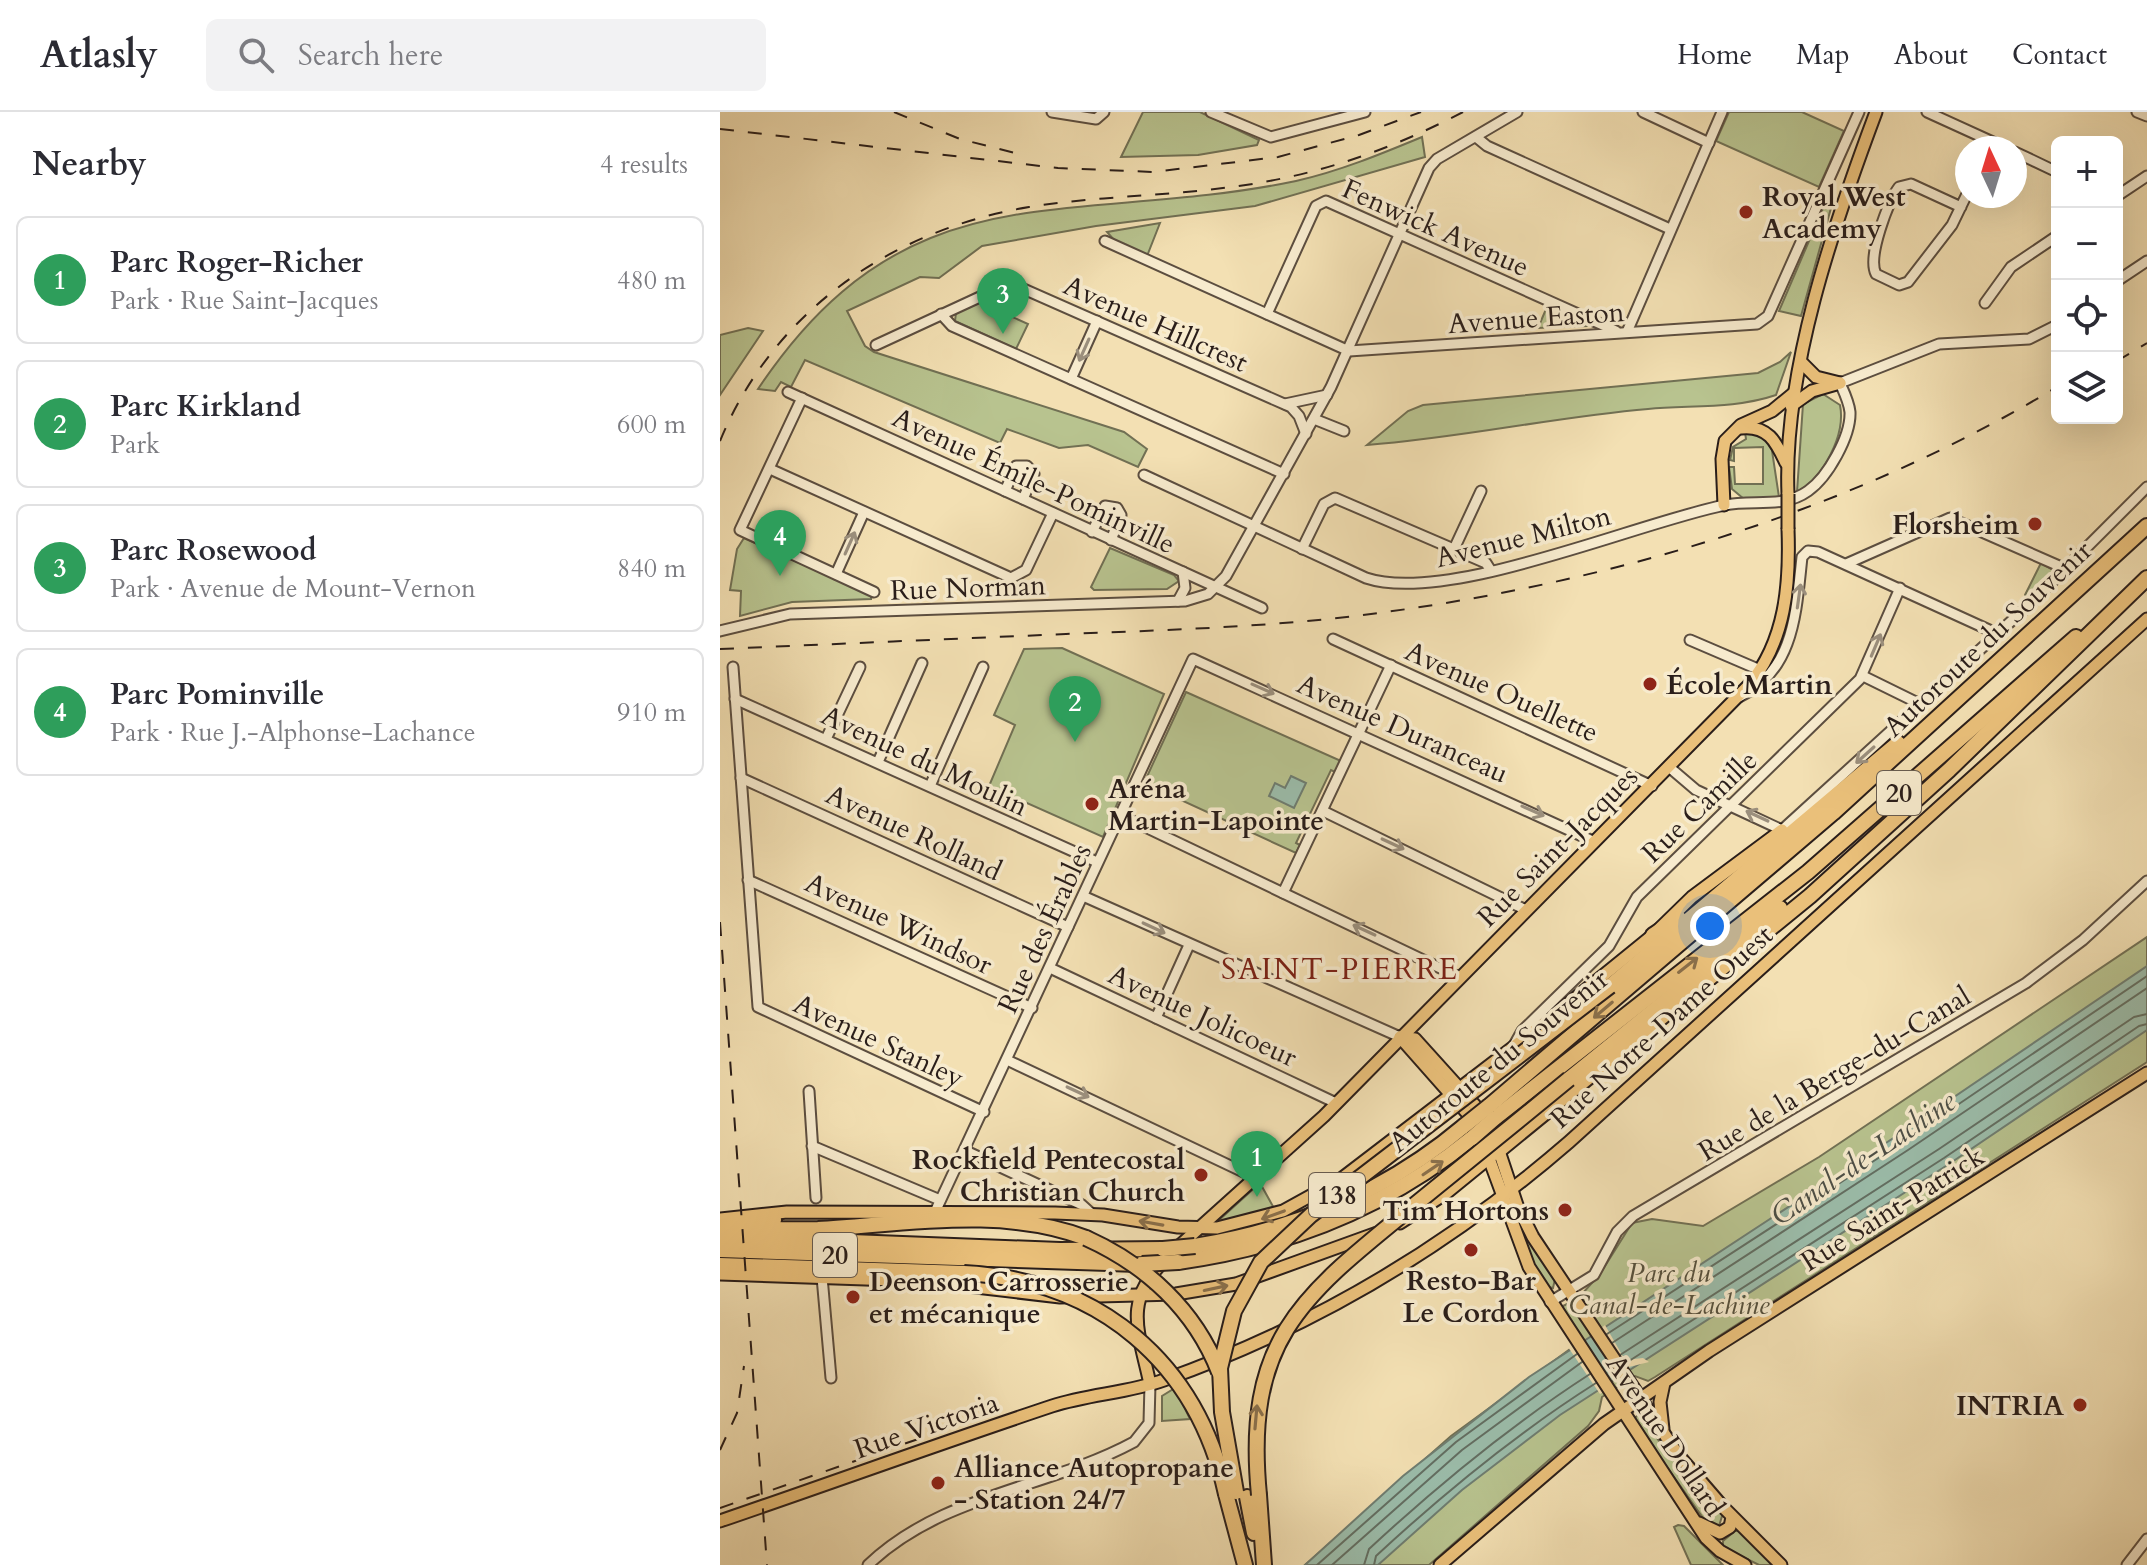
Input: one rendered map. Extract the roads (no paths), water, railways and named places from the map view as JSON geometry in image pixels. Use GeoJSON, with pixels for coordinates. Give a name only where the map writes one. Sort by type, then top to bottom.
{"type":"FeatureCollection","features":[{"type":"Feature","properties":{"kind":"highway","name":"Autoroute du Souvenir"},"geometry":{"type":"LineString","coordinates":[[720,1250],[1142,1264],[1178,1262],[1260,1247],[1333,1222],[1402,1187],[1833,813],[2147,526]]}},
{"type":"Feature","properties":{"kind":"highway","name":"Autoroute du Souvenir"},"geometry":{"type":"LineString","coordinates":[[1492,1112],[1808,872],[2147,578]]}},
{"type":"Feature","properties":{"kind":"highway","name":"138"},"geometry":{"type":"LineString","coordinates":[[1262,1565],[1255,1457],[1257,1406],[1272,1355],[1295,1314],[1343,1263],[1890,822],[1949,770],[2147,578]]}},
{"type":"Feature","properties":{"kind":"highway","name":"138"},"geometry":{"type":"LineString","coordinates":[[1245,1565],[1220,1380],[1230,1322],[1256,1269],[1302,1221],[1610,986],[1993,664]]}},
{"type":"Feature","properties":{"kind":"highway"},"geometry":{"type":"LineString","coordinates":[[1495,1154],[1810,896],[1890,822]]}},
{"type":"Feature","properties":{"kind":"highway"},"geometry":{"type":"LineString","coordinates":[[1653,935],[1736,879]]}},
{"type":"Feature","properties":{"kind":"highway","name":"Autoroute du Souvenir"},"geometry":{"type":"LineString","coordinates":[[720,1237],[1060,1250],[1195,1246],[1258,1233],[1317,1214],[1400,1172],[1468,1132]]}},
{"type":"Feature","properties":{"kind":"highway"},"geometry":{"type":"LineString","coordinates":[[750,1218],[882,1223]]}},
{"type":"Feature","properties":{"kind":"highway"},"geometry":{"type":"LineString","coordinates":[[720,1228],[816,1229],[956,1221],[1025,1223],[1077,1235],[1128,1261],[1172,1297],[1200,1333],[1221,1375],[1262,1565]]}},
{"type":"Feature","properties":{"kind":"highway"},"geometry":{"type":"LineString","coordinates":[[722,1267],[1005,1276],[1060,1292],[1104,1314],[1153,1353],[1185,1391],[1211,1439],[1245,1565]]}},
{"type":"Feature","properties":{"kind":"main road","name":"Rue Saint-Jacques"},"geometry":{"type":"LineString","coordinates":[[1138,1295],[1154,1270],[1336,1103],[1652,786],[1760,670],[1775,639],[1786,600],[1787,464],[1791,406],[1836,225],[1876,112]]}},
{"type":"Feature","properties":{"kind":"main road"},"geometry":{"type":"LineString","coordinates":[[1801,362],[1816,377],[1840,383]]}},
{"type":"Feature","properties":{"kind":"main road"},"geometry":{"type":"LineString","coordinates":[[1791,406],[1812,391],[1840,383]]}},
{"type":"Feature","properties":{"kind":"main road"},"geometry":{"type":"LineString","coordinates":[[1724,505],[1723,449],[1733,432],[1772,411],[1794,393]]}},
{"type":"Feature","properties":{"kind":"main road"},"geometry":{"type":"LineString","coordinates":[[1733,432],[1747,427],[1765,431],[1787,464]]}},
{"type":"Feature","properties":{"kind":"main road","name":"Rue Notre-Dame Ouest"},"geometry":{"type":"LineString","coordinates":[[1150,1384],[1237,1352],[1328,1309],[1418,1256],[1507,1195],[2147,619]]}},
{"type":"Feature","properties":{"kind":"main road"},"geometry":{"type":"LineString","coordinates":[[720,1219],[787,1212],[1092,1214],[1199,1228],[1260,1219],[1314,1197],[1513,1047],[1653,935],[1692,897],[1782,830]]}},
{"type":"Feature","properties":{"kind":"main road"},"geometry":{"type":"LineString","coordinates":[[1400,1037],[1485,1114],[1507,1195]]}},
{"type":"Feature","properties":{"kind":"main road","name":"Rue Saint-Patrick"},"geometry":{"type":"LineString","coordinates":[[1440,1565],[1599,1427],[2147,1073]]}},
{"type":"Feature","properties":{"kind":"main road"},"geometry":{"type":"LineString","coordinates":[[722,1267],[822,1277],[948,1283],[1060,1297],[1138,1295],[1226,1286],[1380,1232],[1429,1205],[1495,1154]]}},
{"type":"Feature","properties":{"kind":"main road","name":"Avenue Dollard"},"geometry":{"type":"LineString","coordinates":[[1507,1195],[1663,1433],[1732,1517],[1781,1565]]}},
{"type":"Feature","properties":{"kind":"main road","name":"Avenue Dollard"},"geometry":{"type":"LineString","coordinates":[[1507,1195],[1521,1251],[1560,1319],[1714,1547],[1745,1565]]}},
{"type":"Feature","properties":{"kind":"main road"},"geometry":{"type":"LineString","coordinates":[[1138,1295],[1137,1317],[1150,1384]]}},
{"type":"Feature","properties":{"kind":"main road"},"geometry":{"type":"LineString","coordinates":[[1630,1383],[1664,1383],[1660,1402],[1663,1433]]}},
{"type":"Feature","properties":{"kind":"main road","name":"Rue Victoria"},"geometry":{"type":"LineString","coordinates":[[720,1521],[1067,1401],[1150,1384]]}},
{"type":"Feature","properties":{"kind":"main road"},"geometry":{"type":"LineString","coordinates":[[1599,1427],[1610,1396]]}},
{"type":"Feature","properties":{"kind":"main road"},"geometry":{"type":"LineString","coordinates":[[1692,1517],[1717,1534],[1728,1529],[1732,1517]]}},
{"type":"Feature","properties":{"kind":"street"},"geometry":{"type":"LineString","coordinates":[[1052,112],[1096,119],[1104,112]]}},
{"type":"Feature","properties":{"kind":"street"},"geometry":{"type":"LineString","coordinates":[[1214,113],[1271,137],[1365,112]]}},
{"type":"Feature","properties":{"kind":"street"},"geometry":{"type":"LineString","coordinates":[[1216,588],[1330,389],[1431,165],[1517,112]]}},
{"type":"Feature","properties":{"kind":"street"},"geometry":{"type":"LineString","coordinates":[[1643,112],[1709,143]]}},
{"type":"Feature","properties":{"kind":"street"},"geometry":{"type":"LineString","coordinates":[[1623,333],[1722,112]]}},
{"type":"Feature","properties":{"kind":"street","name":"Avenue Easton"},"geometry":{"type":"LineString","coordinates":[[1105,241],[1348,351],[1751,324],[1766,319],[1859,112]]}},
{"type":"Feature","properties":{"kind":"street"},"geometry":{"type":"LineString","coordinates":[[1927,112],[1973,136]]}},
{"type":"Feature","properties":{"kind":"street"},"geometry":{"type":"LineString","coordinates":[[2137,112],[2147,116]]}},
{"type":"Feature","properties":{"kind":"street"},"geometry":{"type":"LineString","coordinates":[[1476,137],[1487,146],[1670,229]]}},
{"type":"Feature","properties":{"kind":"street"},"geometry":{"type":"LineString","coordinates":[[2027,158],[2051,169]]}},
{"type":"Feature","properties":{"kind":"street"},"geometry":{"type":"LineString","coordinates":[[2123,192],[2147,176]]}},
{"type":"Feature","properties":{"kind":"street"},"geometry":{"type":"LineString","coordinates":[[1911,184],[1961,207],[1949,230],[1907,283],[1899,285],[1876,274],[1872,263],[1884,218],[1899,187],[1911,184]]}},
{"type":"Feature","properties":{"kind":"street","name":"Fenwick Avenue"},"geometry":{"type":"LineString","coordinates":[[1267,314],[1314,210],[1321,202],[1623,333]]}},
{"type":"Feature","properties":{"kind":"street"},"geometry":{"type":"LineString","coordinates":[[2032,238],[2039,248]]}},
{"type":"Feature","properties":{"kind":"street"},"geometry":{"type":"LineString","coordinates":[[1985,303],[2011,267],[2051,240]]}},
{"type":"Feature","properties":{"kind":"street"},"geometry":{"type":"LineString","coordinates":[[2118,280],[2147,261]]}},
{"type":"Feature","properties":{"kind":"street","name":"Avenue Hillcrest"},"geometry":{"type":"LineString","coordinates":[[941,314],[1010,283],[1285,404]]}},
{"type":"Feature","properties":{"kind":"street"},"geometry":{"type":"LineString","coordinates":[[876,345],[941,314],[952,326],[1284,474]]}},
{"type":"Feature","properties":{"kind":"street"},"geometry":{"type":"LineString","coordinates":[[1071,379],[1097,321]]}},
{"type":"Feature","properties":{"kind":"street"},"geometry":{"type":"LineString","coordinates":[[1840,383],[1935,345],[2029,339],[2051,328]]}},
{"type":"Feature","properties":{"kind":"street","name":"Avenue Milton"},"geometry":{"type":"LineString","coordinates":[[1144,475],[1366,578],[1390,584],[1423,583],[1491,571],[1724,505],[1775,503],[1812,488],[1830,465],[1848,428],[1849,408],[1840,383]]}},
{"type":"Feature","properties":{"kind":"street"},"geometry":{"type":"LineString","coordinates":[[1285,404],[1330,389]]}},
{"type":"Feature","properties":{"kind":"street","name":"Avenue Émile-Pominville"},"geometry":{"type":"LineString","coordinates":[[788,392],[1262,608]]}},
{"type":"Feature","properties":{"kind":"street"},"geometry":{"type":"LineString","coordinates":[[802,398],[740,530],[874,592]]}},
{"type":"Feature","properties":{"kind":"street"},"geometry":{"type":"LineString","coordinates":[[1285,404],[1297,412],[1306,434]]}},
{"type":"Feature","properties":{"kind":"street"},"geometry":{"type":"LineString","coordinates":[[1314,419],[1344,431]]}},
{"type":"Feature","properties":{"kind":"street"},"geometry":{"type":"LineString","coordinates":[[1005,491],[1016,466],[1027,466],[1034,474],[1023,499]]}},
{"type":"Feature","properties":{"kind":"street"},"geometry":{"type":"LineString","coordinates":[[770,469],[1013,578],[1026,570],[1053,513]]}},
{"type":"Feature","properties":{"kind":"street"},"geometry":{"type":"LineString","coordinates":[[1669,767],[1692,787],[1782,830],[1998,634],[2147,487]]}},
{"type":"Feature","properties":{"kind":"street"},"geometry":{"type":"LineString","coordinates":[[1454,549],[1481,491]]}},
{"type":"Feature","properties":{"kind":"street"},"geometry":{"type":"LineString","coordinates":[[1302,549],[1324,504],[1330,499],[1341,499],[1486,563],[1491,571]]}},
{"type":"Feature","properties":{"kind":"street"},"geometry":{"type":"LineString","coordinates":[[1092,532],[1104,508],[1114,506],[1122,513],[1111,540]]}},
{"type":"Feature","properties":{"kind":"street"},"geometry":{"type":"LineString","coordinates":[[836,574],[864,512]]}},
{"type":"Feature","properties":{"kind":"street"},"geometry":{"type":"LineString","coordinates":[[1846,564],[1950,518],[2066,569]]}},
{"type":"Feature","properties":{"kind":"street","name":"Rue Saint-Jacques"},"geometry":{"type":"LineString","coordinates":[[1736,699],[1762,686],[1779,659],[1796,612],[1801,562],[1808,551],[1846,564]]}},
{"type":"Feature","properties":{"kind":"street"},"geometry":{"type":"LineString","coordinates":[[1846,564],[1998,634]]}},
{"type":"Feature","properties":{"kind":"street"},"geometry":{"type":"LineString","coordinates":[[1178,601],[1185,588],[1183,572]]}},
{"type":"Feature","properties":{"kind":"street","name":"Rue Norman"},"geometry":{"type":"LineString","coordinates":[[720,631],[790,614],[1178,601],[1198,598],[1216,588]]}},
{"type":"Feature","properties":{"kind":"street","name":"Rue Camille"},"geometry":{"type":"LineString","coordinates":[[1513,1047],[1522,1031],[1609,946],[1637,897],[1863,676],[1900,588]]}},
{"type":"Feature","properties":{"kind":"street","name":"Avenue Ouellette"},"geometry":{"type":"LineString","coordinates":[[1333,639],[1652,786]]}},
{"type":"Feature","properties":{"kind":"street"},"geometry":{"type":"LineString","coordinates":[[1690,640],[1760,670]]}},
{"type":"Feature","properties":{"kind":"street","name":"Avenue Duranceau"},"geometry":{"type":"LineString","coordinates":[[1192,660],[1360,733],[1595,842]]}},
{"type":"Feature","properties":{"kind":"street","name":"Rue des Érables"},"geometry":{"type":"LineString","coordinates":[[935,1212],[1192,660]]}},
{"type":"Feature","properties":{"kind":"street"},"geometry":{"type":"LineString","coordinates":[[878,762],[922,663]]}},
{"type":"Feature","properties":{"kind":"street"},"geometry":{"type":"LineString","coordinates":[[1283,893],[1391,665]]}},
{"type":"Feature","properties":{"kind":"street"},"geometry":{"type":"LineString","coordinates":[[733,667],[748,880]]}},
{"type":"Feature","properties":{"kind":"street"},"geometry":{"type":"LineString","coordinates":[[826,739],[860,667]]}},
{"type":"Feature","properties":{"kind":"street"},"geometry":{"type":"LineString","coordinates":[[930,786],[983,667]]}},
{"type":"Feature","properties":{"kind":"street"},"geometry":{"type":"LineString","coordinates":[[1863,676],[1920,704]]}},
{"type":"Feature","properties":{"kind":"street","name":"Avenue du Moulin"},"geometry":{"type":"LineString","coordinates":[[735,699],[1097,862]]}},
{"type":"Feature","properties":{"kind":"street","name":"Avenue Rolland"},"geometry":{"type":"LineString","coordinates":[[741,778],[1068,927]]}},
{"type":"Feature","properties":{"kind":"street"},"geometry":{"type":"LineString","coordinates":[[1323,811],[1526,910]]}},
{"type":"Feature","properties":{"kind":"street"},"geometry":{"type":"LineString","coordinates":[[1120,815],[1459,977]]}},
{"type":"Feature","properties":{"kind":"street","name":"Avenue Stanley"},"geometry":{"type":"LineString","coordinates":[[748,880],[757,1005],[762,1011],[984,1112]]}},
{"type":"Feature","properties":{"kind":"street","name":"Avenue Windsor"},"geometry":{"type":"LineString","coordinates":[[748,880],[1032,1008]]}},
{"type":"Feature","properties":{"kind":"street","name":"Rue de la Berge-du-Canal"},"geometry":{"type":"LineString","coordinates":[[1550,1302],[1594,1275],[1617,1232],[1633,1216],[2011,992],[2083,940],[2147,881]]}},
{"type":"Feature","properties":{"kind":"street"},"geometry":{"type":"LineString","coordinates":[[1083,896],[1400,1037]]}},
{"type":"Feature","properties":{"kind":"street"},"geometry":{"type":"LineString","coordinates":[[1156,1018],[1189,945]]}},
{"type":"Feature","properties":{"kind":"street","name":"Avenue Jolicoeur"},"geometry":{"type":"LineString","coordinates":[[1050,968],[1336,1103]]}},
{"type":"Feature","properties":{"kind":"street"},"geometry":{"type":"LineString","coordinates":[[1007,1060],[1256,1178]]}},
{"type":"Feature","properties":{"kind":"street"},"geometry":{"type":"LineString","coordinates":[[809,1091],[816,1198]]}},
{"type":"Feature","properties":{"kind":"street"},"geometry":{"type":"LineString","coordinates":[[812,1146],[940,1200]]}},
{"type":"Feature","properties":{"kind":"street"},"geometry":{"type":"LineString","coordinates":[[966,1151],[1082,1205],[1092,1214]]}},
{"type":"Feature","properties":{"kind":"street"},"geometry":{"type":"LineString","coordinates":[[822,1277],[831,1378]]}},
{"type":"Feature","properties":{"kind":"street"},"geometry":{"type":"LineString","coordinates":[[868,1565],[903,1536],[933,1519],[1134,1442],[1149,1423],[1150,1384]]}},
{"type":"Feature","properties":{"kind":"street"},"geometry":{"type":"LineString","coordinates":[[2127,1565],[2147,1539]]}},
{"type":"Feature","properties":{"kind":"water"},"geometry":{"type":"Polygon","coordinates":[[[1291,776],[1306,783],[1294,808],[1269,796],[1275,783],[1285,788],[1291,776]]]}},
{"type":"Feature","properties":{"kind":"water","name":"Canal-de-Lachine"},"geometry":{"type":"Polygon","coordinates":[[[2147,966],[2147,1030],[1949,1164],[1560,1415],[1462,1490],[1378,1565],[1305,1565],[1403,1476],[1529,1377],[1898,1135],[2147,966]]]}},
{"type":"Feature","properties":{"kind":"railway"},"geometry":{"type":"LineString","coordinates":[[894,112],[960,139],[1023,155]]}},
{"type":"Feature","properties":{"kind":"railway"},"geometry":{"type":"LineString","coordinates":[[720,129],[1058,168],[1153,172],[1278,157],[1359,135],[1421,112]]}},
{"type":"Feature","properties":{"kind":"railway"},"geometry":{"type":"LineString","coordinates":[[720,441],[743,394],[772,352],[805,315],[843,284],[885,257],[931,235],[979,218],[1029,207],[1201,191],[1311,172],[1414,136],[1463,112]]}},
{"type":"Feature","properties":{"kind":"railway"},"geometry":{"type":"LineString","coordinates":[[2123,357],[2147,343]]}},
{"type":"Feature","properties":{"kind":"railway"},"geometry":{"type":"LineString","coordinates":[[720,649],[1295,622],[1371,614],[1550,583],[1638,562],[1812,506],[1896,471],[2051,390]]}},
{"type":"Feature","properties":{"kind":"railway"},"geometry":{"type":"LineString","coordinates":[[720,922],[767,1565]]}},
{"type":"Feature","properties":{"kind":"railway"},"geometry":{"type":"LineString","coordinates":[[720,1450],[737,1413],[744,1366]]}},
{"type":"Feature","properties":{"kind":"railway"},"geometry":{"type":"LineString","coordinates":[[720,1508],[921,1438]]}},
{"type":"Feature","properties":{"kind":"place","name":"Royal West Academy"},"geometry":{"type":"Point","coordinates":[1746,212]}},
{"type":"Feature","properties":{"kind":"place","name":"Parc Rosewood"},"geometry":{"type":"Point","coordinates":[1003,334]}},
{"type":"Feature","properties":{"kind":"place","name":"Florsheim"},"geometry":{"type":"Point","coordinates":[2035,524]}},
{"type":"Feature","properties":{"kind":"place","name":"Parc Pominville"},"geometry":{"type":"Point","coordinates":[780,576]}},
{"type":"Feature","properties":{"kind":"place","name":"École Martin"},"geometry":{"type":"Point","coordinates":[1650,684]}},
{"type":"Feature","properties":{"kind":"place","name":"Parc Kirkland"},"geometry":{"type":"Point","coordinates":[1075,742]}},
{"type":"Feature","properties":{"kind":"place","name":"Aréna Martin-Lapointe"},"geometry":{"type":"Point","coordinates":[1092,804]}},
{"type":"Feature","properties":{"kind":"place","name":"Rockfield Pentecostal Christian Church"},"geometry":{"type":"Point","coordinates":[1201,1175]}},
{"type":"Feature","properties":{"kind":"place","name":"Parc Roger-Richer"},"geometry":{"type":"Point","coordinates":[1257,1197]}},
{"type":"Feature","properties":{"kind":"place","name":"Tim Hortons"},"geometry":{"type":"Point","coordinates":[1565,1210]}},
{"type":"Feature","properties":{"kind":"place","name":"Resto-Bar Le Cordon"},"geometry":{"type":"Point","coordinates":[1471,1250]}},
{"type":"Feature","properties":{"kind":"place","name":"Deenson Carrosserie et mécanique"},"geometry":{"type":"Point","coordinates":[853,1297]}},
{"type":"Feature","properties":{"kind":"place","name":"INTRIA"},"geometry":{"type":"Point","coordinates":[2080,1405]}},
{"type":"Feature","properties":{"kind":"place","name":"Alliance Autopropane - Station 24/7"},"geometry":{"type":"Point","coordinates":[938,1483]}},
{"type":"Feature","properties":{"kind":"district","name":"SAINT-PIERRE"},"geometry":{"type":"Point","coordinates":[1340,969]}},
{"type":"Feature","properties":{"kind":"park label","name":"Parc du Canal-de-Lachine"},"geometry":{"type":"Point","coordinates":[1669,1288]}}]}
